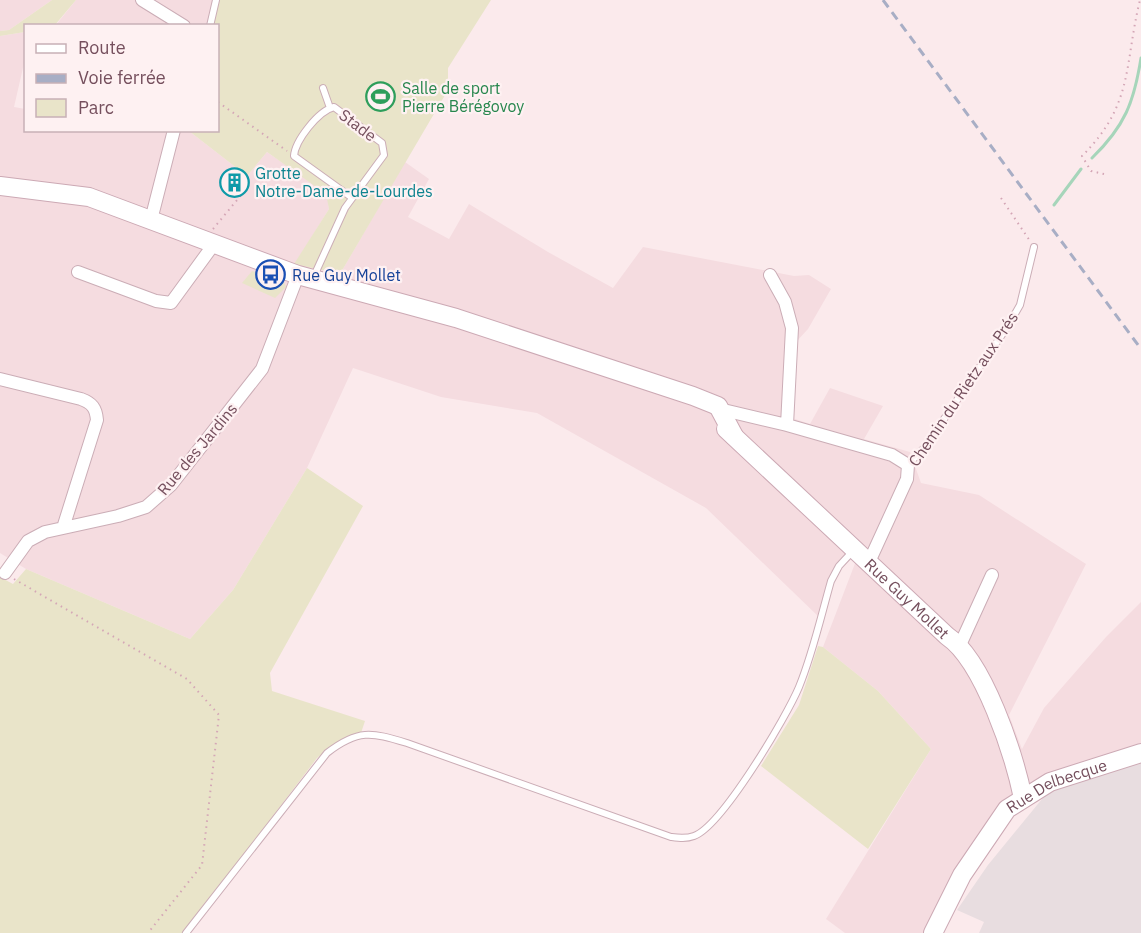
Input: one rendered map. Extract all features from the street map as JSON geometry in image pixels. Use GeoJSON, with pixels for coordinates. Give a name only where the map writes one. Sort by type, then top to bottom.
{"type":"FeatureCollection","features":[{"type":"Feature","properties":{"kind":"street"},"geometry":{"type":"LineString","coordinates":[[142,0],[181,24]]}},
{"type":"Feature","properties":{"kind":"street"},"geometry":{"type":"LineString","coordinates":[[151,220],[173,132]]}},
{"type":"Feature","properties":{"kind":"street","name":"Rue Guy Mollet"},"geometry":{"type":"LineString","coordinates":[[0,186],[89,197],[306,277],[456,318],[693,396],[713,409],[734,436],[960,645],[980,675],[1017,768],[1023,798]]}},
{"type":"Feature","properties":{"kind":"street"},"geometry":{"type":"LineString","coordinates":[[78,272],[156,301],[171,303],[209,242]]}},
{"type":"Feature","properties":{"kind":"street"},"geometry":{"type":"LineString","coordinates":[[770,275],[785,302],[792,328],[787,425]]}},
{"type":"Feature","properties":{"kind":"street","name":"Rue des Jardins"},"geometry":{"type":"LineString","coordinates":[[5,573],[28,541],[63,528],[118,516],[146,507],[171,485],[262,369],[306,277]]}},
{"type":"Feature","properties":{"kind":"street"},"geometry":{"type":"LineString","coordinates":[[0,379],[81,399],[91,403],[97,412],[97,420],[63,528]]}},
{"type":"Feature","properties":{"kind":"street","name":"Rue Guy Mollet"},"geometry":{"type":"LineString","coordinates":[[713,409],[787,425],[892,455],[908,465]]}},
{"type":"Feature","properties":{"kind":"street","name":"Chemin du Rietz aux Prés"},"geometry":{"type":"LineString","coordinates":[[869,562],[907,479],[908,465]]}},
{"type":"Feature","properties":{"kind":"street"},"geometry":{"type":"LineString","coordinates":[[960,645],[992,575]]}},
{"type":"Feature","properties":{"kind":"street","name":"Rue Delbecque"},"geometry":{"type":"LineString","coordinates":[[933,933],[962,875],[1007,809],[1050,782],[1072,773],[1141,753]]}},
{"type":"Feature","properties":{"kind":"lane"},"geometry":{"type":"LineString","coordinates":[[210,24],[216,0]]}},
{"type":"Feature","properties":{"kind":"lane"},"geometry":{"type":"LineString","coordinates":[[324,88],[330,108]]}},
{"type":"Feature","properties":{"kind":"lane","name":"Stade"},"geometry":{"type":"LineString","coordinates":[[294,156],[295,148],[325,109],[334,107],[382,143],[384,155],[351,197],[306,277]]}},
{"type":"Feature","properties":{"kind":"lane"},"geometry":{"type":"LineString","coordinates":[[294,156],[351,197]]}},
{"type":"Feature","properties":{"kind":"lane","name":"Chemin du Rietz aux Prés"},"geometry":{"type":"LineString","coordinates":[[908,465],[924,448],[1008,326],[1020,305],[1034,247]]}},
{"type":"Feature","properties":{"kind":"lane"},"geometry":{"type":"LineString","coordinates":[[186,933],[327,753],[347,739],[366,733],[407,743],[671,837],[681,839],[695,836],[721,811],[753,768],[799,688],[831,581],[839,566],[855,549]]}},
{"type":"Feature","properties":{"kind":"path"},"geometry":{"type":"LineString","coordinates":[[1104,174],[1091,171],[1082,156],[1109,126],[1119,105],[1140,0]]}},
{"type":"Feature","properties":{"kind":"path"},"geometry":{"type":"LineString","coordinates":[[219,103],[294,156]]}},
{"type":"Feature","properties":{"kind":"path"},"geometry":{"type":"LineString","coordinates":[[209,242],[242,194]]}},
{"type":"Feature","properties":{"kind":"path"},"geometry":{"type":"LineString","coordinates":[[1001,198],[1034,247]]}},
{"type":"Feature","properties":{"kind":"path"},"geometry":{"type":"LineString","coordinates":[[5,573],[188,679],[219,715],[202,865],[148,933]]}},
{"type":"Feature","properties":{"kind":"shaded area"},"geometry":{"type":"Polygon","coordinates":[[[0,0],[52,0],[9,30],[0,31],[0,0]]]}},
{"type":"Feature","properties":{"kind":"shaded area"},"geometry":{"type":"Polygon","coordinates":[[[76,0],[219,0],[213,24],[57,24],[76,0]]]}},
{"type":"Feature","properties":{"kind":"shaded area"},"geometry":{"type":"Polygon","coordinates":[[[24,32],[24,63],[14,107],[24,109],[24,132],[190,132],[247,176],[267,152],[327,194],[329,209],[295,264],[340,274],[405,162],[429,179],[408,217],[449,239],[469,204],[613,288],[643,247],[794,276],[809,275],[831,289],[808,329],[796,342],[792,418],[810,424],[830,388],[883,406],[864,439],[910,452],[921,483],[979,495],[1086,564],[1009,715],[1022,749],[1044,708],[1106,637],[1141,602],[1141,753],[1007,809],[933,933],[845,933],[826,919],[931,749],[878,691],[823,647],[859,553],[855,549],[839,566],[820,618],[706,508],[537,413],[441,397],[353,368],[307,468],[233,590],[190,639],[26,569],[0,553],[0,36],[24,32]]]}},
{"type":"Feature","properties":{"kind":"shaded area"},"geometry":{"type":"Polygon","coordinates":[[[1141,753],[1141,933],[979,933],[984,922],[957,910],[988,865],[1042,799],[1072,773],[1141,753]]]}},
{"type":"Feature","properties":{"kind":"green space"},"geometry":{"type":"Polygon","coordinates":[[[52,0],[76,0],[56,24],[24,24],[24,32],[0,36],[0,31],[9,30],[52,0]]]}},
{"type":"Feature","properties":{"kind":"green space"},"geometry":{"type":"Polygon","coordinates":[[[219,0],[491,0],[448,68],[448,90],[340,274],[294,264],[329,209],[326,194],[267,152],[247,176],[190,132],[219,132],[219,24],[213,24],[219,0]]]}},
{"type":"Feature","properties":{"kind":"green space"},"geometry":{"type":"Polygon","coordinates":[[[252,271],[283,280],[286,287],[275,298],[242,283],[252,271]]]}},
{"type":"Feature","properties":{"kind":"green space"},"geometry":{"type":"Polygon","coordinates":[[[307,468],[363,506],[270,673],[272,691],[365,721],[361,733],[334,744],[317,758],[184,933],[0,933],[0,577],[13,584],[26,569],[190,639],[233,590],[307,468]]]}},
{"type":"Feature","properties":{"kind":"green space"},"geometry":{"type":"Polygon","coordinates":[[[818,646],[823,647],[878,691],[931,749],[868,849],[761,766],[799,705],[818,646]]]}},
{"type":"Feature","properties":{"kind":"waterway"},"geometry":{"type":"LineString","coordinates":[[1092,158],[1113,135],[1126,112],[1135,88],[1141,58]]}},
{"type":"Feature","properties":{"kind":"waterway"},"geometry":{"type":"LineString","coordinates":[[1054,205],[1081,169]]}},
{"type":"Feature","properties":{"kind":"railway"},"geometry":{"type":"LineString","coordinates":[[883,0],[1141,349]]}},
{"type":"Feature","properties":{"kind":"place","name":"Salle de sport Pierre Bérégovoy"},"geometry":{"type":"Point","coordinates":[381,97]}},
{"type":"Feature","properties":{"kind":"place","name":"Grotte Notre-Dame-de-Lourdes"},"geometry":{"type":"Point","coordinates":[234,182]}},
{"type":"Feature","properties":{"kind":"place","name":"Rue Guy Mollet"},"geometry":{"type":"Point","coordinates":[271,275]}}]}
